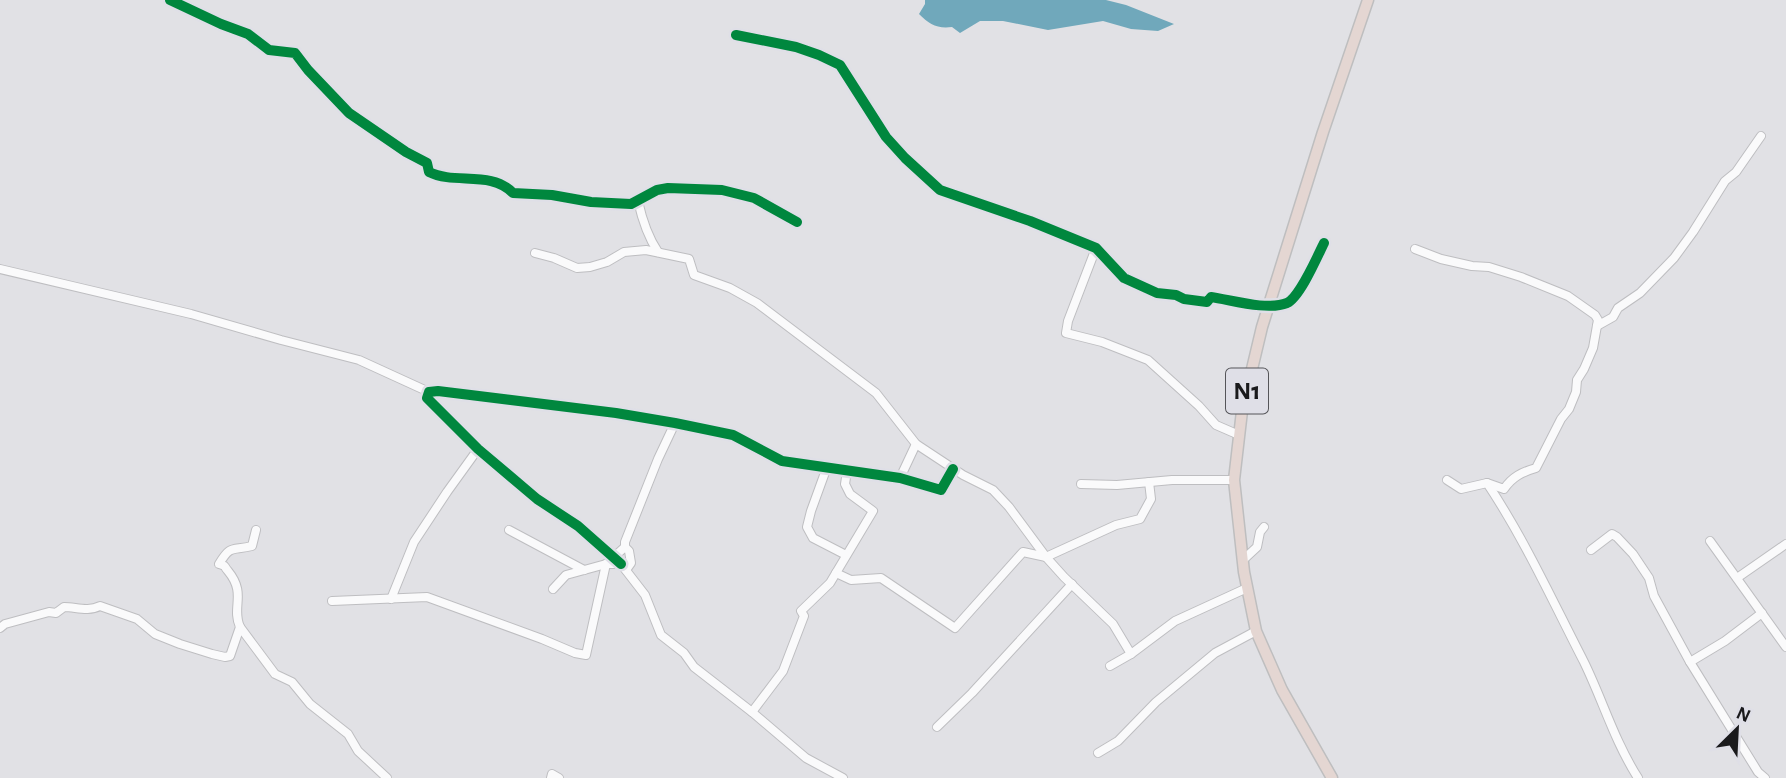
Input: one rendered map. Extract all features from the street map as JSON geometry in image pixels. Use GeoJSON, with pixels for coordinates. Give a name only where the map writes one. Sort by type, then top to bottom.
{"type":"FeatureCollection","features":[{"type":"Feature","properties":{"kind":"highway","name":"N1"},"geometry":{"type":"LineString","coordinates":[[1332,778],[1282,690],[1256,631],[1247,588],[1234,481],[1242,411],[1262,327],[1368,0]]}},
{"type":"Feature","properties":{"kind":"street"},"geometry":{"type":"LineString","coordinates":[[170,0],[248,34],[269,50],[295,53],[349,113],[427,163],[429,172],[438,176],[489,180],[506,186],[513,193],[631,204],[657,190],[668,188],[722,190],[754,198],[797,222]]}},
{"type":"Feature","properties":{"kind":"street"},"geometry":{"type":"LineString","coordinates":[[736,35],[796,47],[840,65],[886,137],[940,190],[1030,221],[1096,248],[1124,278],[1157,293],[1207,302],[1211,297],[1268,306],[1289,303],[1302,287],[1324,243]]}},
{"type":"Feature","properties":{"kind":"street"},"geometry":{"type":"LineString","coordinates":[[1597,326],[1613,317],[1618,308],[1640,293],[1674,258],[1725,181],[1762,136]]}},
{"type":"Feature","properties":{"kind":"street"},"geometry":{"type":"LineString","coordinates":[[638,201],[640,214],[658,252]]}},
{"type":"Feature","properties":{"kind":"street"},"geometry":{"type":"LineString","coordinates":[[1096,248],[1068,321],[1066,333],[1102,342],[1148,360],[1216,425],[1239,435]]}},
{"type":"Feature","properties":{"kind":"street"},"geometry":{"type":"LineString","coordinates":[[1415,249],[1441,259],[1489,267],[1521,277],[1568,296],[1595,314],[1598,320],[1593,348],[1577,380],[1576,391],[1536,468],[1521,473],[1504,489],[1488,483],[1461,489],[1447,480]]}},
{"type":"Feature","properties":{"kind":"street"},"geometry":{"type":"LineString","coordinates":[[535,253],[577,268],[607,262],[624,251],[646,250],[689,259],[694,275],[730,288],[768,311],[876,393],[916,444],[993,491],[1009,507],[1046,557],[1113,624],[1132,654]]}},
{"type":"Feature","properties":{"kind":"street"},"geometry":{"type":"LineString","coordinates":[[0,269],[191,314],[359,360],[429,392],[602,411],[675,423],[733,435],[782,461],[900,478],[941,490],[953,469]]}},
{"type":"Feature","properties":{"kind":"street"},"geometry":{"type":"LineString","coordinates":[[429,392],[426,398],[478,449],[537,499],[578,526],[620,564],[645,595],[661,635],[684,653],[694,667],[806,758],[842,778]]}},
{"type":"Feature","properties":{"kind":"street"},"geometry":{"type":"LineString","coordinates":[[620,564],[625,542],[675,423]]}},
{"type":"Feature","properties":{"kind":"street"},"geometry":{"type":"LineString","coordinates":[[900,478],[916,444]]}},
{"type":"Feature","properties":{"kind":"street"},"geometry":{"type":"LineString","coordinates":[[391,599],[414,542],[478,449]]}},
{"type":"Feature","properties":{"kind":"street"},"geometry":{"type":"LineString","coordinates":[[827,467],[807,527],[814,538],[846,555]]}},
{"type":"Feature","properties":{"kind":"street"},"geometry":{"type":"LineString","coordinates":[[752,712],[783,671],[804,616],[801,611],[830,583],[873,510],[850,494],[845,484],[847,471]]}},
{"type":"Feature","properties":{"kind":"street"},"geometry":{"type":"LineString","coordinates":[[1081,484],[1117,485],[1171,480],[1234,481]]}},
{"type":"Feature","properties":{"kind":"street"},"geometry":{"type":"LineString","coordinates":[[836,573],[850,580],[881,578],[955,628],[1023,552],[1046,557],[1116,525],[1140,519],[1151,499],[1149,482]]}},
{"type":"Feature","properties":{"kind":"street"},"geometry":{"type":"LineString","coordinates":[[1488,483],[1561,615],[1615,736],[1638,778]]}},
{"type":"Feature","properties":{"kind":"street"},"geometry":{"type":"LineString","coordinates":[[1243,560],[1257,547],[1260,532],[1264,527]]}},
{"type":"Feature","properties":{"kind":"street"},"geometry":{"type":"LineString","coordinates":[[256,530],[252,546],[231,549],[219,564],[225,566],[237,585],[237,623],[275,674],[292,682],[310,704],[348,734],[358,751],[387,778]]}},
{"type":"Feature","properties":{"kind":"street"},"geometry":{"type":"LineString","coordinates":[[509,530],[584,570]]}},
{"type":"Feature","properties":{"kind":"street"},"geometry":{"type":"LineString","coordinates":[[1591,551],[1612,534],[1633,554],[1649,578],[1654,596],[1690,662],[1758,772],[1765,778]]}},
{"type":"Feature","properties":{"kind":"street"},"geometry":{"type":"LineString","coordinates":[[1710,541],[1786,647]]}},
{"type":"Feature","properties":{"kind":"street"},"geometry":{"type":"LineString","coordinates":[[1737,578],[1786,544]]}},
{"type":"Feature","properties":{"kind":"street"},"geometry":{"type":"LineString","coordinates":[[553,589],[566,575],[606,564],[631,563],[629,551],[625,547]]}},
{"type":"Feature","properties":{"kind":"street"},"geometry":{"type":"LineString","coordinates":[[331,601],[427,597],[575,653],[586,654],[606,564]]}},
{"type":"Feature","properties":{"kind":"street"},"geometry":{"type":"LineString","coordinates":[[937,727],[972,693],[1072,584]]}},
{"type":"Feature","properties":{"kind":"street"},"geometry":{"type":"LineString","coordinates":[[1110,666],[1132,654],[1175,621],[1247,588]]}},
{"type":"Feature","properties":{"kind":"street"},"geometry":{"type":"LineString","coordinates":[[0,628],[5,624],[56,612],[64,607],[77,609],[100,606],[137,619],[155,634],[225,657],[230,656],[240,627]]}},
{"type":"Feature","properties":{"kind":"street"},"geometry":{"type":"LineString","coordinates":[[1690,662],[1725,641],[1762,613]]}},
{"type":"Feature","properties":{"kind":"street"},"geometry":{"type":"LineString","coordinates":[[1098,753],[1118,741],[1156,702],[1215,653],[1256,631]]}},
{"type":"Feature","properties":{"kind":"street"},"geometry":{"type":"LineString","coordinates":[[551,778],[552,774],[559,778]]}},
{"type":"Feature","properties":{"kind":"water"},"geometry":{"type":"Polygon","coordinates":[[[925,0],[1106,0],[1174,24],[1158,31],[1131,29],[1103,21],[1048,30],[1003,21],[980,21],[960,33],[952,27],[934,25],[923,18],[919,14],[925,0]]]}},
{"type":"Feature","properties":{"kind":"cycle path"},"geometry":{"type":"LineString","coordinates":[[170,0],[248,34],[269,50],[295,53],[349,113],[427,163],[429,172],[439,176],[494,182],[513,193],[631,204],[657,190],[668,188],[722,190],[754,198],[797,222]]}},
{"type":"Feature","properties":{"kind":"cycle path"},"geometry":{"type":"LineString","coordinates":[[736,35],[796,47],[840,65],[886,137],[940,190],[1030,221],[1096,248],[1124,278],[1157,293],[1207,302],[1211,297],[1270,306],[1287,303],[1303,285],[1324,243]]}},
{"type":"Feature","properties":{"kind":"cycle path"},"geometry":{"type":"LineString","coordinates":[[621,564],[578,526],[537,499],[478,449],[427,398],[429,392],[616,413],[675,423],[733,435],[782,461],[900,478],[941,490],[953,469]]}}]}
